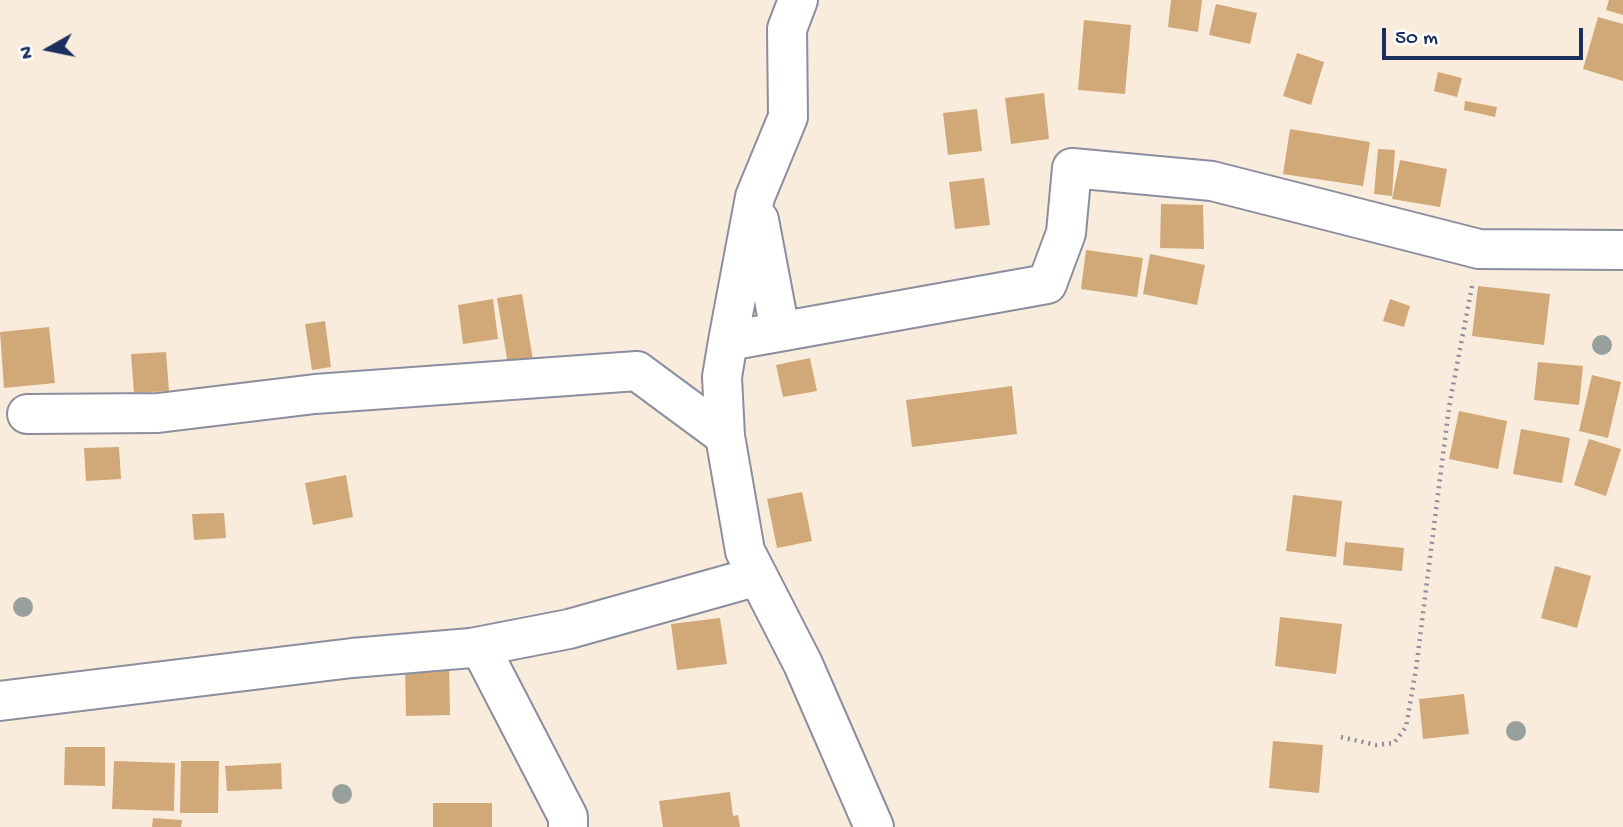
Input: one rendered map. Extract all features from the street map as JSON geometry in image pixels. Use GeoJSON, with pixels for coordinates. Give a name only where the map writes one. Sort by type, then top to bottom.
{"type":"FeatureCollection","features":[{"type":"Feature","properties":{"kind":"street"},"geometry":{"type":"LineString","coordinates":[[798,0],[788,29],[788,117],[755,197],[728,341],[722,377],[725,436],[745,551],[803,664],[874,827]]}},
{"type":"Feature","properties":{"kind":"street"},"geometry":{"type":"LineString","coordinates":[[728,341],[1048,284],[1066,233],[1072,168],[1212,181],[1479,249],[1623,250]]}},
{"type":"Feature","properties":{"kind":"street"},"geometry":{"type":"LineString","coordinates":[[755,197],[780,331]]}},
{"type":"Feature","properties":{"kind":"street"},"geometry":{"type":"LineString","coordinates":[[27,414],[158,413],[315,394],[637,371],[725,436]]}},
{"type":"Feature","properties":{"kind":"street"},"geometry":{"type":"LineString","coordinates":[[0,701],[352,658],[480,647],[569,629],[758,576]]}},
{"type":"Feature","properties":{"kind":"street"},"geometry":{"type":"LineString","coordinates":[[480,647],[568,817],[568,827]]}},
{"type":"Feature","properties":{"kind":"path"},"geometry":{"type":"LineString","coordinates":[[1341,737],[1376,745],[1394,743],[1406,727],[1449,407],[1479,249]]}},
{"type":"Feature","properties":{"kind":"building"},"geometry":{"type":"Polygon","coordinates":[[[1171,0],[1202,0],[1198,32],[1168,27],[1171,0]]]}},
{"type":"Feature","properties":{"kind":"building"},"geometry":{"type":"Polygon","coordinates":[[[1609,0],[1623,0],[1623,15],[1606,10],[1609,0]]]}},
{"type":"Feature","properties":{"kind":"building"},"geometry":{"type":"Polygon","coordinates":[[[1216,4],[1257,13],[1250,44],[1209,35],[1216,4]]]}},
{"type":"Feature","properties":{"kind":"building"},"geometry":{"type":"Polygon","coordinates":[[[1598,17],[1623,24],[1623,81],[1583,69],[1598,17]]]}},
{"type":"Feature","properties":{"kind":"building"},"geometry":{"type":"Polygon","coordinates":[[[1084,20],[1131,25],[1125,94],[1078,90],[1084,20]]]}},
{"type":"Feature","properties":{"kind":"building"},"geometry":{"type":"Polygon","coordinates":[[[1297,53],[1324,62],[1311,105],[1283,96],[1297,53]]]}},
{"type":"Feature","properties":{"kind":"building"},"geometry":{"type":"Polygon","coordinates":[[[1438,72],[1462,78],[1457,97],[1434,91],[1438,72]]]}},
{"type":"Feature","properties":{"kind":"building"},"geometry":{"type":"Polygon","coordinates":[[[1044,93],[1049,139],[1011,144],[1005,98],[1044,93]]]}},
{"type":"Feature","properties":{"kind":"building"},"geometry":{"type":"Polygon","coordinates":[[[1465,101],[1497,107],[1495,117],[1464,110],[1465,101]]]}},
{"type":"Feature","properties":{"kind":"building"},"geometry":{"type":"Polygon","coordinates":[[[977,109],[982,151],[948,155],[943,113],[977,109]]]}},
{"type":"Feature","properties":{"kind":"building"},"geometry":{"type":"Polygon","coordinates":[[[1290,129],[1370,142],[1363,186],[1283,174],[1290,129]]]}},
{"type":"Feature","properties":{"kind":"building"},"geometry":{"type":"Polygon","coordinates":[[[1378,149],[1395,150],[1392,196],[1374,194],[1378,149]]]}},
{"type":"Feature","properties":{"kind":"building"},"geometry":{"type":"Polygon","coordinates":[[[1400,160],[1447,169],[1440,207],[1392,199],[1400,160]]]}},
{"type":"Feature","properties":{"kind":"building"},"geometry":{"type":"Polygon","coordinates":[[[984,178],[990,225],[955,229],[949,182],[984,178]]]}},
{"type":"Feature","properties":{"kind":"building"},"geometry":{"type":"Polygon","coordinates":[[[1161,204],[1203,205],[1204,249],[1160,248],[1161,204]]]}},
{"type":"Feature","properties":{"kind":"building"},"geometry":{"type":"Polygon","coordinates":[[[1086,250],[1143,258],[1137,297],[1081,289],[1086,250]]]}},
{"type":"Feature","properties":{"kind":"building"},"geometry":{"type":"Polygon","coordinates":[[[1150,254],[1205,265],[1197,305],[1143,294],[1150,254]]]}},
{"type":"Feature","properties":{"kind":"building"},"geometry":{"type":"Polygon","coordinates":[[[1478,286],[1550,294],[1544,345],[1472,336],[1478,286]]]}},
{"type":"Feature","properties":{"kind":"building"},"geometry":{"type":"Polygon","coordinates":[[[522,294],[533,360],[508,365],[497,298],[522,294]]]}},
{"type":"Feature","properties":{"kind":"building"},"geometry":{"type":"Polygon","coordinates":[[[493,299],[498,339],[463,344],[458,305],[493,299]]]}},
{"type":"Feature","properties":{"kind":"building"},"geometry":{"type":"Polygon","coordinates":[[[1390,299],[1410,306],[1404,327],[1383,321],[1390,299]]]}},
{"type":"Feature","properties":{"kind":"building"},"geometry":{"type":"Polygon","coordinates":[[[325,321],[331,367],[312,370],[305,324],[325,321]]]}},
{"type":"Feature","properties":{"kind":"building"},"geometry":{"type":"Polygon","coordinates":[[[49,327],[55,383],[4,388],[0,332],[49,327]]]}},
{"type":"Feature","properties":{"kind":"building"},"geometry":{"type":"Polygon","coordinates":[[[166,352],[169,391],[134,393],[131,354],[166,352]]]}},
{"type":"Feature","properties":{"kind":"building"},"geometry":{"type":"Polygon","coordinates":[[[810,358],[817,391],[783,397],[776,365],[810,358]]]}},
{"type":"Feature","properties":{"kind":"building"},"geometry":{"type":"Polygon","coordinates":[[[1538,362],[1583,366],[1579,405],[1534,400],[1538,362]]]}},
{"type":"Feature","properties":{"kind":"building"},"geometry":{"type":"Polygon","coordinates":[[[1592,375],[1621,382],[1608,438],[1579,431],[1592,375]]]}},
{"type":"Feature","properties":{"kind":"building"},"geometry":{"type":"Polygon","coordinates":[[[1012,386],[1017,434],[912,447],[906,400],[1012,386]]]}},
{"type":"Feature","properties":{"kind":"building"},"geometry":{"type":"Polygon","coordinates":[[[1459,411],[1507,421],[1498,469],[1449,459],[1459,411]]]}},
{"type":"Feature","properties":{"kind":"building"},"geometry":{"type":"Polygon","coordinates":[[[1521,429],[1570,438],[1562,483],[1513,474],[1521,429]]]}},
{"type":"Feature","properties":{"kind":"building"},"geometry":{"type":"Polygon","coordinates":[[[1589,439],[1621,449],[1606,496],[1574,485],[1589,439]]]}},
{"type":"Feature","properties":{"kind":"building"},"geometry":{"type":"Polygon","coordinates":[[[119,447],[121,479],[86,481],[84,448],[119,447]]]}},
{"type":"Feature","properties":{"kind":"building"},"geometry":{"type":"Polygon","coordinates":[[[346,475],[353,517],[313,525],[305,483],[346,475]]]}},
{"type":"Feature","properties":{"kind":"building"},"geometry":{"type":"Polygon","coordinates":[[[802,492],[812,541],[777,548],[767,499],[802,492]]]}},
{"type":"Feature","properties":{"kind":"building"},"geometry":{"type":"Polygon","coordinates":[[[1293,495],[1342,501],[1336,557],[1286,551],[1293,495]]]}},
{"type":"Feature","properties":{"kind":"building"},"geometry":{"type":"Polygon","coordinates":[[[224,513],[226,538],[194,540],[192,514],[224,513]]]}},
{"type":"Feature","properties":{"kind":"building"},"geometry":{"type":"Polygon","coordinates":[[[1345,542],[1404,548],[1402,571],[1343,565],[1345,542]]]}},
{"type":"Feature","properties":{"kind":"building"},"geometry":{"type":"Polygon","coordinates":[[[1555,566],[1591,576],[1577,628],[1541,618],[1555,566]]]}},
{"type":"Feature","properties":{"kind":"building"},"geometry":{"type":"Polygon","coordinates":[[[1280,617],[1342,624],[1336,674],[1275,666],[1280,617]]]}},
{"type":"Feature","properties":{"kind":"building"},"geometry":{"type":"Polygon","coordinates":[[[720,618],[727,664],[677,670],[671,624],[720,618]]]}},
{"type":"Feature","properties":{"kind":"building"},"geometry":{"type":"Polygon","coordinates":[[[449,660],[450,715],[406,716],[405,661],[449,660]]]}},
{"type":"Feature","properties":{"kind":"building"},"geometry":{"type":"Polygon","coordinates":[[[1464,694],[1469,734],[1423,739],[1419,699],[1464,694]]]}},
{"type":"Feature","properties":{"kind":"building"},"geometry":{"type":"Polygon","coordinates":[[[1273,741],[1323,745],[1319,793],[1269,788],[1273,741]]]}},
{"type":"Feature","properties":{"kind":"building"},"geometry":{"type":"Polygon","coordinates":[[[65,747],[105,747],[105,786],[64,785],[65,747]]]}},
{"type":"Feature","properties":{"kind":"building"},"geometry":{"type":"Polygon","coordinates":[[[114,761],[175,763],[174,811],[112,809],[114,761]]]}},
{"type":"Feature","properties":{"kind":"building"},"geometry":{"type":"Polygon","coordinates":[[[181,761],[219,761],[218,813],[180,813],[181,761]]]}},
{"type":"Feature","properties":{"kind":"building"},"geometry":{"type":"Polygon","coordinates":[[[281,763],[282,789],[227,791],[225,766],[281,763]]]}},
{"type":"Feature","properties":{"kind":"building"},"geometry":{"type":"Polygon","coordinates":[[[730,792],[733,816],[738,815],[740,827],[663,827],[659,801],[730,792]]]}},
{"type":"Feature","properties":{"kind":"building"},"geometry":{"type":"Polygon","coordinates":[[[433,803],[492,803],[492,827],[433,827],[433,803]]]}},
{"type":"Feature","properties":{"kind":"building"},"geometry":{"type":"Polygon","coordinates":[[[153,818],[182,820],[181,827],[152,827],[153,818]]]}}]}
